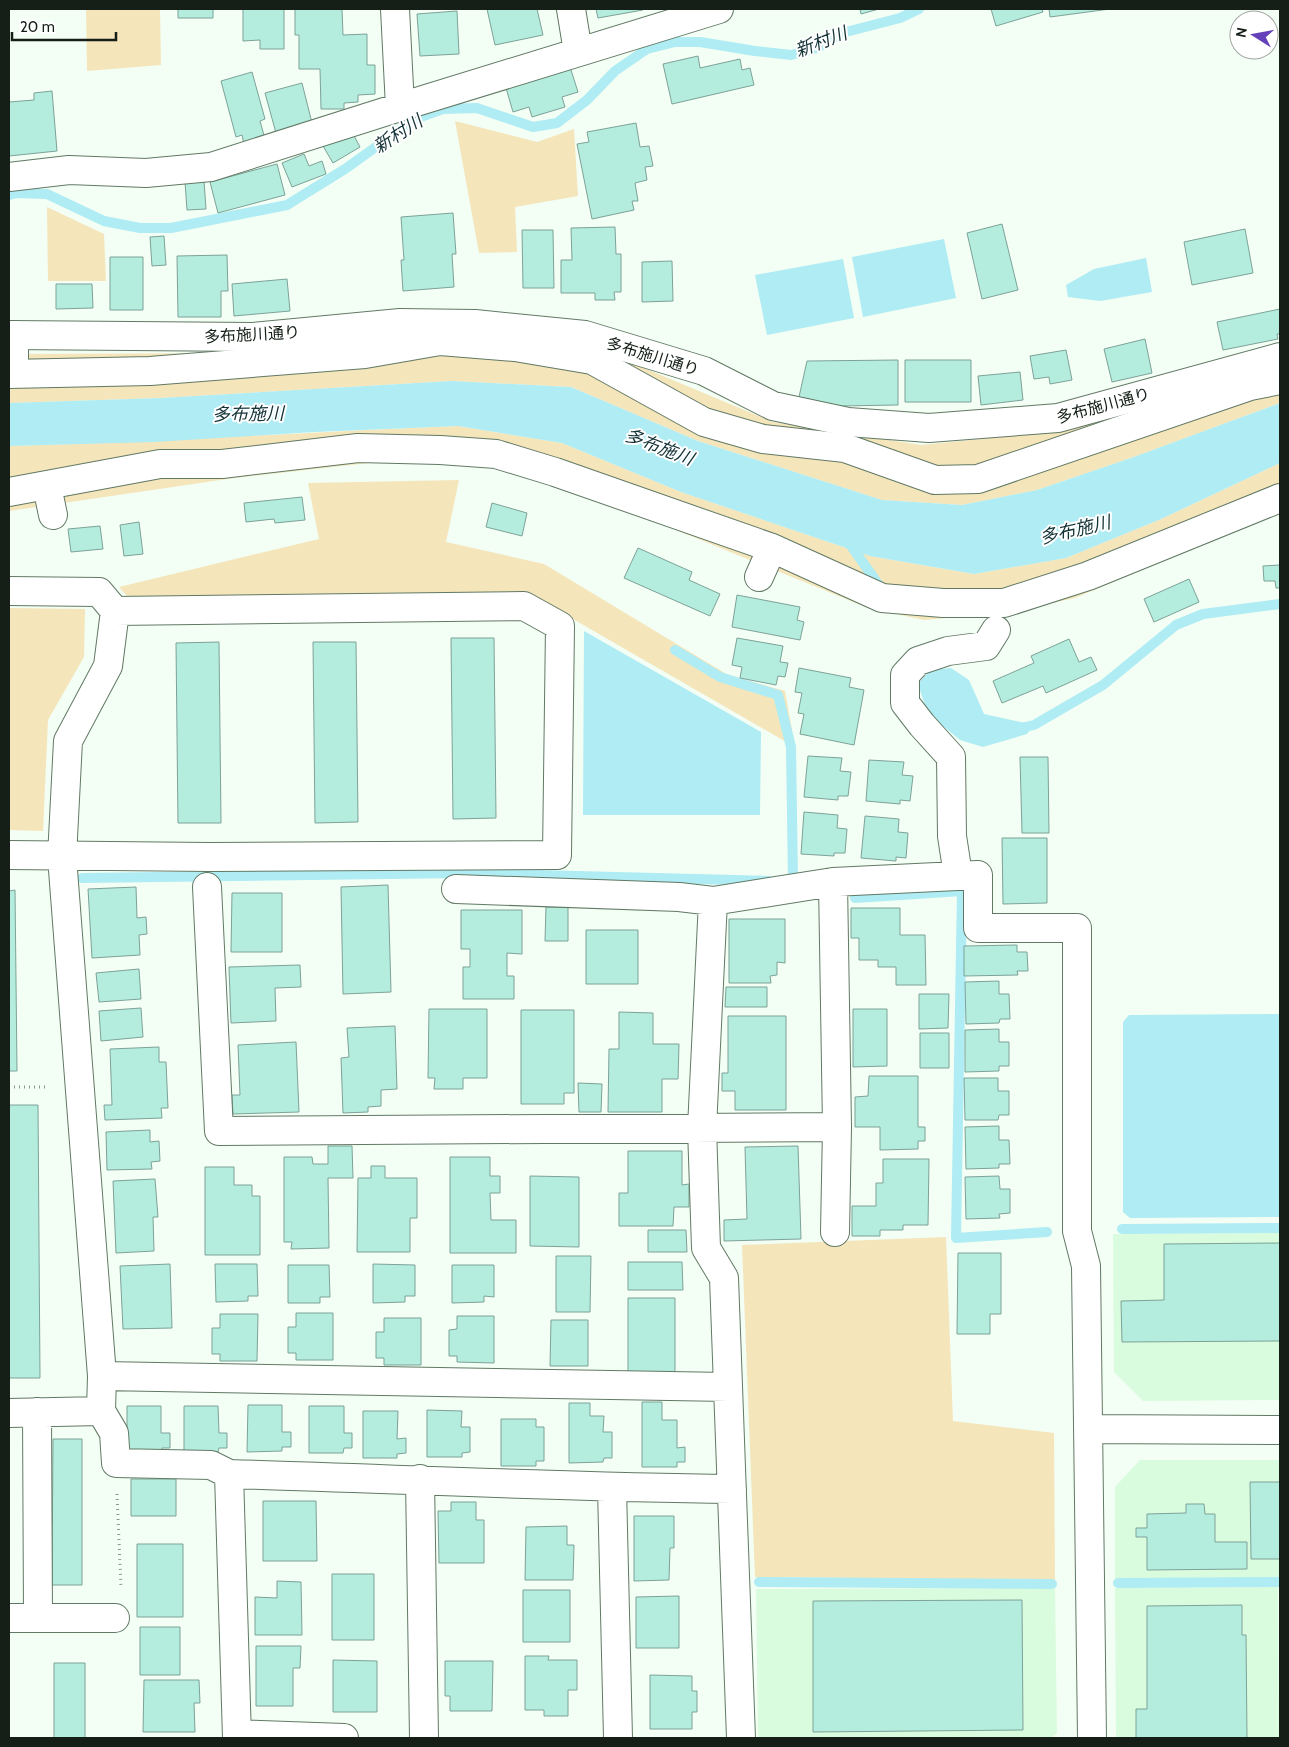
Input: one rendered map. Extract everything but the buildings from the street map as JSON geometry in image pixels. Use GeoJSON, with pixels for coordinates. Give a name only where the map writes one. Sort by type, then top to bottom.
{"type":"FeatureCollection","features":[{"type":"Feature","properties":{"kind":"street"},"geometry":{"type":"LineString","coordinates":[[395,9],[400,107]]}},
{"type":"Feature","properties":{"kind":"street"},"geometry":{"type":"LineString","coordinates":[[571,9],[578,52]]}},
{"type":"Feature","properties":{"kind":"street"},"geometry":{"type":"LineString","coordinates":[[9,177],[69,170],[146,173],[211,167],[719,9]]}},
{"type":"Feature","properties":{"kind":"street","name":"多布施川通り"},"geometry":{"type":"LineString","coordinates":[[11,335],[253,337],[400,323],[475,324],[586,335],[704,371],[773,406],[848,422],[929,428],[1058,418],[1280,357]]}},
{"type":"Feature","properties":{"kind":"street"},"geometry":{"type":"LineString","coordinates":[[11,335],[11,374],[150,371],[365,354],[440,342],[516,347],[592,360],[704,422],[763,439],[845,448],[935,480],[978,479],[1250,386],[1280,380]]}},
{"type":"Feature","properties":{"kind":"street"},"geometry":{"type":"LineString","coordinates":[[9,492],[160,464],[222,464],[358,448],[440,450],[496,454],[555,472],[772,548],[882,598],[943,603],[1004,603],[1088,576],[1280,498]]}},
{"type":"Feature","properties":{"kind":"street"},"geometry":{"type":"LineString","coordinates":[[47,486],[53,515]]}},
{"type":"Feature","properties":{"kind":"street"},"geometry":{"type":"LineString","coordinates":[[759,577],[772,548]]}},
{"type":"Feature","properties":{"kind":"street"},"geometry":{"type":"LineString","coordinates":[[9,591],[99,592],[115,611],[108,666],[68,741],[62,856],[102,1376],[101,1411],[114,1433],[116,1463],[211,1465],[229,1474],[420,1479],[612,1488],[732,1489]]}},
{"type":"Feature","properties":{"kind":"street"},"geometry":{"type":"LineString","coordinates":[[9,855],[558,855],[560,626],[524,606],[115,611]]}},
{"type":"Feature","properties":{"kind":"street"},"geometry":{"type":"LineString","coordinates":[[958,875],[952,836],[951,757],[905,703],[905,676],[918,661],[948,651],[986,646],[996,630]]}},
{"type":"Feature","properties":{"kind":"street"},"geometry":{"type":"LineString","coordinates":[[456,889],[678,897],[712,901],[833,882],[978,875],[978,928],[1077,928],[1077,1231],[1086,1266],[1092,1738]]}},
{"type":"Feature","properties":{"kind":"street"},"geometry":{"type":"LineString","coordinates":[[833,882],[837,1127],[835,1232]]}},
{"type":"Feature","properties":{"kind":"street"},"geometry":{"type":"LineString","coordinates":[[207,887],[219,1131],[837,1127]]}},
{"type":"Feature","properties":{"kind":"street"},"geometry":{"type":"LineString","coordinates":[[712,901],[702,1128],[706,1248],[724,1278],[741,1738]]}},
{"type":"Feature","properties":{"kind":"street"},"geometry":{"type":"LineString","coordinates":[[102,1376],[728,1387]]}},
{"type":"Feature","properties":{"kind":"street"},"geometry":{"type":"LineString","coordinates":[[9,1413],[101,1411]]}},
{"type":"Feature","properties":{"kind":"street"},"geometry":{"type":"LineString","coordinates":[[37,1412],[38,1618]]}},
{"type":"Feature","properties":{"kind":"street"},"geometry":{"type":"LineString","coordinates":[[1088,1429],[1280,1430]]}},
{"type":"Feature","properties":{"kind":"street"},"geometry":{"type":"LineString","coordinates":[[229,1474],[237,1736],[344,1738]]}},
{"type":"Feature","properties":{"kind":"street"},"geometry":{"type":"LineString","coordinates":[[420,1479],[424,1738]]}},
{"type":"Feature","properties":{"kind":"street"},"geometry":{"type":"LineString","coordinates":[[612,1488],[618,1738]]}},
{"type":"Feature","properties":{"kind":"street"},"geometry":{"type":"LineString","coordinates":[[9,1618],[115,1618]]}},
{"type":"Feature","properties":{"kind":"path"},"geometry":{"type":"LineString","coordinates":[[9,1087],[60,1088],[79,1084]]}},
{"type":"Feature","properties":{"kind":"path"},"geometry":{"type":"LineString","coordinates":[[115,1618],[121,1596],[116,1463]]}},
{"type":"Feature","properties":{"kind":"shaded area"},"geometry":{"type":"Polygon","coordinates":[[[86,9],[160,9],[161,65],[87,71],[86,9]]]}},
{"type":"Feature","properties":{"kind":"shaded area"},"geometry":{"type":"Polygon","coordinates":[[[455,121],[537,142],[574,129],[578,196],[515,207],[517,252],[479,253],[455,121]]]}},
{"type":"Feature","properties":{"kind":"shaded area"},"geometry":{"type":"Polygon","coordinates":[[[47,207],[104,234],[106,281],[48,281],[47,207]]]}},
{"type":"Feature","properties":{"kind":"shaded area"},"geometry":{"type":"Polygon","coordinates":[[[428,333],[620,358],[773,422],[921,445],[1059,431],[1280,371],[1280,403],[1131,458],[1037,490],[962,505],[882,500],[698,441],[571,387],[452,381],[161,398],[9,403],[9,354],[258,353],[428,333]]]}},
{"type":"Feature","properties":{"kind":"shaded area"},"geometry":{"type":"Polygon","coordinates":[[[458,426],[562,443],[681,492],[870,556],[974,574],[1066,558],[1161,519],[1280,463],[1280,512],[1075,598],[1010,612],[924,620],[868,608],[561,483],[482,466],[378,462],[234,478],[9,511],[9,446],[458,426]]]}},
{"type":"Feature","properties":{"kind":"shaded area"},"geometry":{"type":"Polygon","coordinates":[[[459,480],[446,542],[544,564],[728,675],[785,691],[795,747],[533,596],[133,603],[119,587],[319,539],[308,483],[459,480]]]}},
{"type":"Feature","properties":{"kind":"shaded area"},"geometry":{"type":"Polygon","coordinates":[[[9,608],[85,609],[84,657],[48,720],[43,831],[9,830],[9,608]]]}},
{"type":"Feature","properties":{"kind":"shaded area"},"geometry":{"type":"Polygon","coordinates":[[[1280,1233],[1280,1400],[1143,1401],[1114,1372],[1113,1234],[1280,1233]]]}},
{"type":"Feature","properties":{"kind":"shaded area"},"geometry":{"type":"Polygon","coordinates":[[[946,1237],[953,1421],[1054,1433],[1055,1580],[755,1577],[742,1245],[946,1237]]]}},
{"type":"Feature","properties":{"kind":"shaded area"},"geometry":{"type":"Polygon","coordinates":[[[1140,1460],[1280,1460],[1280,1578],[1115,1579],[1115,1487],[1140,1460]]]}},
{"type":"Feature","properties":{"kind":"shaded area"},"geometry":{"type":"Polygon","coordinates":[[[1278,1587],[1279,1738],[1116,1738],[1115,1588],[1278,1587]]]}},
{"type":"Feature","properties":{"kind":"shaded area"},"geometry":{"type":"Polygon","coordinates":[[[1055,1588],[1057,1733],[1051,1738],[758,1738],[756,1589],[1055,1588]]]}},
{"type":"Feature","properties":{"kind":"water"},"geometry":{"type":"Polygon","coordinates":[[[944,239],[956,298],[863,317],[852,257],[944,239]]]}},
{"type":"Feature","properties":{"kind":"water"},"geometry":{"type":"Polygon","coordinates":[[[1146,258],[1152,292],[1100,301],[1068,297],[1066,285],[1094,269],[1146,258]]]}},
{"type":"Feature","properties":{"kind":"water"},"geometry":{"type":"Polygon","coordinates":[[[843,259],[854,318],[767,335],[755,275],[843,259]]]}},
{"type":"Feature","properties":{"kind":"water","name":"多布施川"},"geometry":{"type":"Polygon","coordinates":[[[452,381],[571,387],[698,441],[882,500],[962,505],[1037,490],[1131,458],[1280,403],[1280,463],[1161,519],[1066,558],[974,574],[870,556],[681,492],[562,443],[458,426],[315,432],[154,442],[9,446],[9,403],[161,398],[452,381]]]}},
{"type":"Feature","properties":{"kind":"water"},"geometry":{"type":"Polygon","coordinates":[[[584,631],[761,732],[760,815],[583,815],[584,631]]]}},
{"type":"Feature","properties":{"kind":"water"},"geometry":{"type":"Polygon","coordinates":[[[951,668],[969,680],[984,714],[1034,725],[1027,734],[983,747],[960,740],[928,714],[918,684],[930,670],[951,668]]]}},
{"type":"Feature","properties":{"kind":"water"},"geometry":{"type":"Polygon","coordinates":[[[1280,1014],[1280,1217],[1130,1218],[1123,1212],[1123,1022],[1129,1015],[1280,1014]]]}},
{"type":"Feature","properties":{"kind":"waterway","name":"新村川"},"geometry":{"type":"LineString","coordinates":[[9,195],[15,193],[47,194],[104,221],[140,228],[171,228],[287,205],[345,169],[415,119],[443,109],[477,108],[533,127],[557,123],[587,100],[615,71],[647,49],[675,42],[700,42],[791,55],[817,48],[842,33],[900,18],[919,9]]}},
{"type":"Feature","properties":{"kind":"waterway"},"geometry":{"type":"LineString","coordinates":[[847,540],[878,584]]}},
{"type":"Feature","properties":{"kind":"waterway"},"geometry":{"type":"LineString","coordinates":[[1021,728],[1034,725],[1103,685],[1176,625],[1203,614],[1280,604]]}},
{"type":"Feature","properties":{"kind":"waterway"},"geometry":{"type":"LineString","coordinates":[[675,650],[720,677],[778,695],[791,747],[793,881]]}},
{"type":"Feature","properties":{"kind":"waterway"},"geometry":{"type":"LineString","coordinates":[[82,878],[463,873],[769,881]]}},
{"type":"Feature","properties":{"kind":"waterway"},"geometry":{"type":"LineString","coordinates":[[855,898],[962,891],[956,1238],[1047,1232]]}},
{"type":"Feature","properties":{"kind":"waterway"},"geometry":{"type":"LineString","coordinates":[[1122,1229],[1280,1228]]}},
{"type":"Feature","properties":{"kind":"waterway"},"geometry":{"type":"LineString","coordinates":[[759,1582],[1052,1584]]}},
{"type":"Feature","properties":{"kind":"waterway"},"geometry":{"type":"LineString","coordinates":[[1118,1583],[1280,1582]]}}]}
